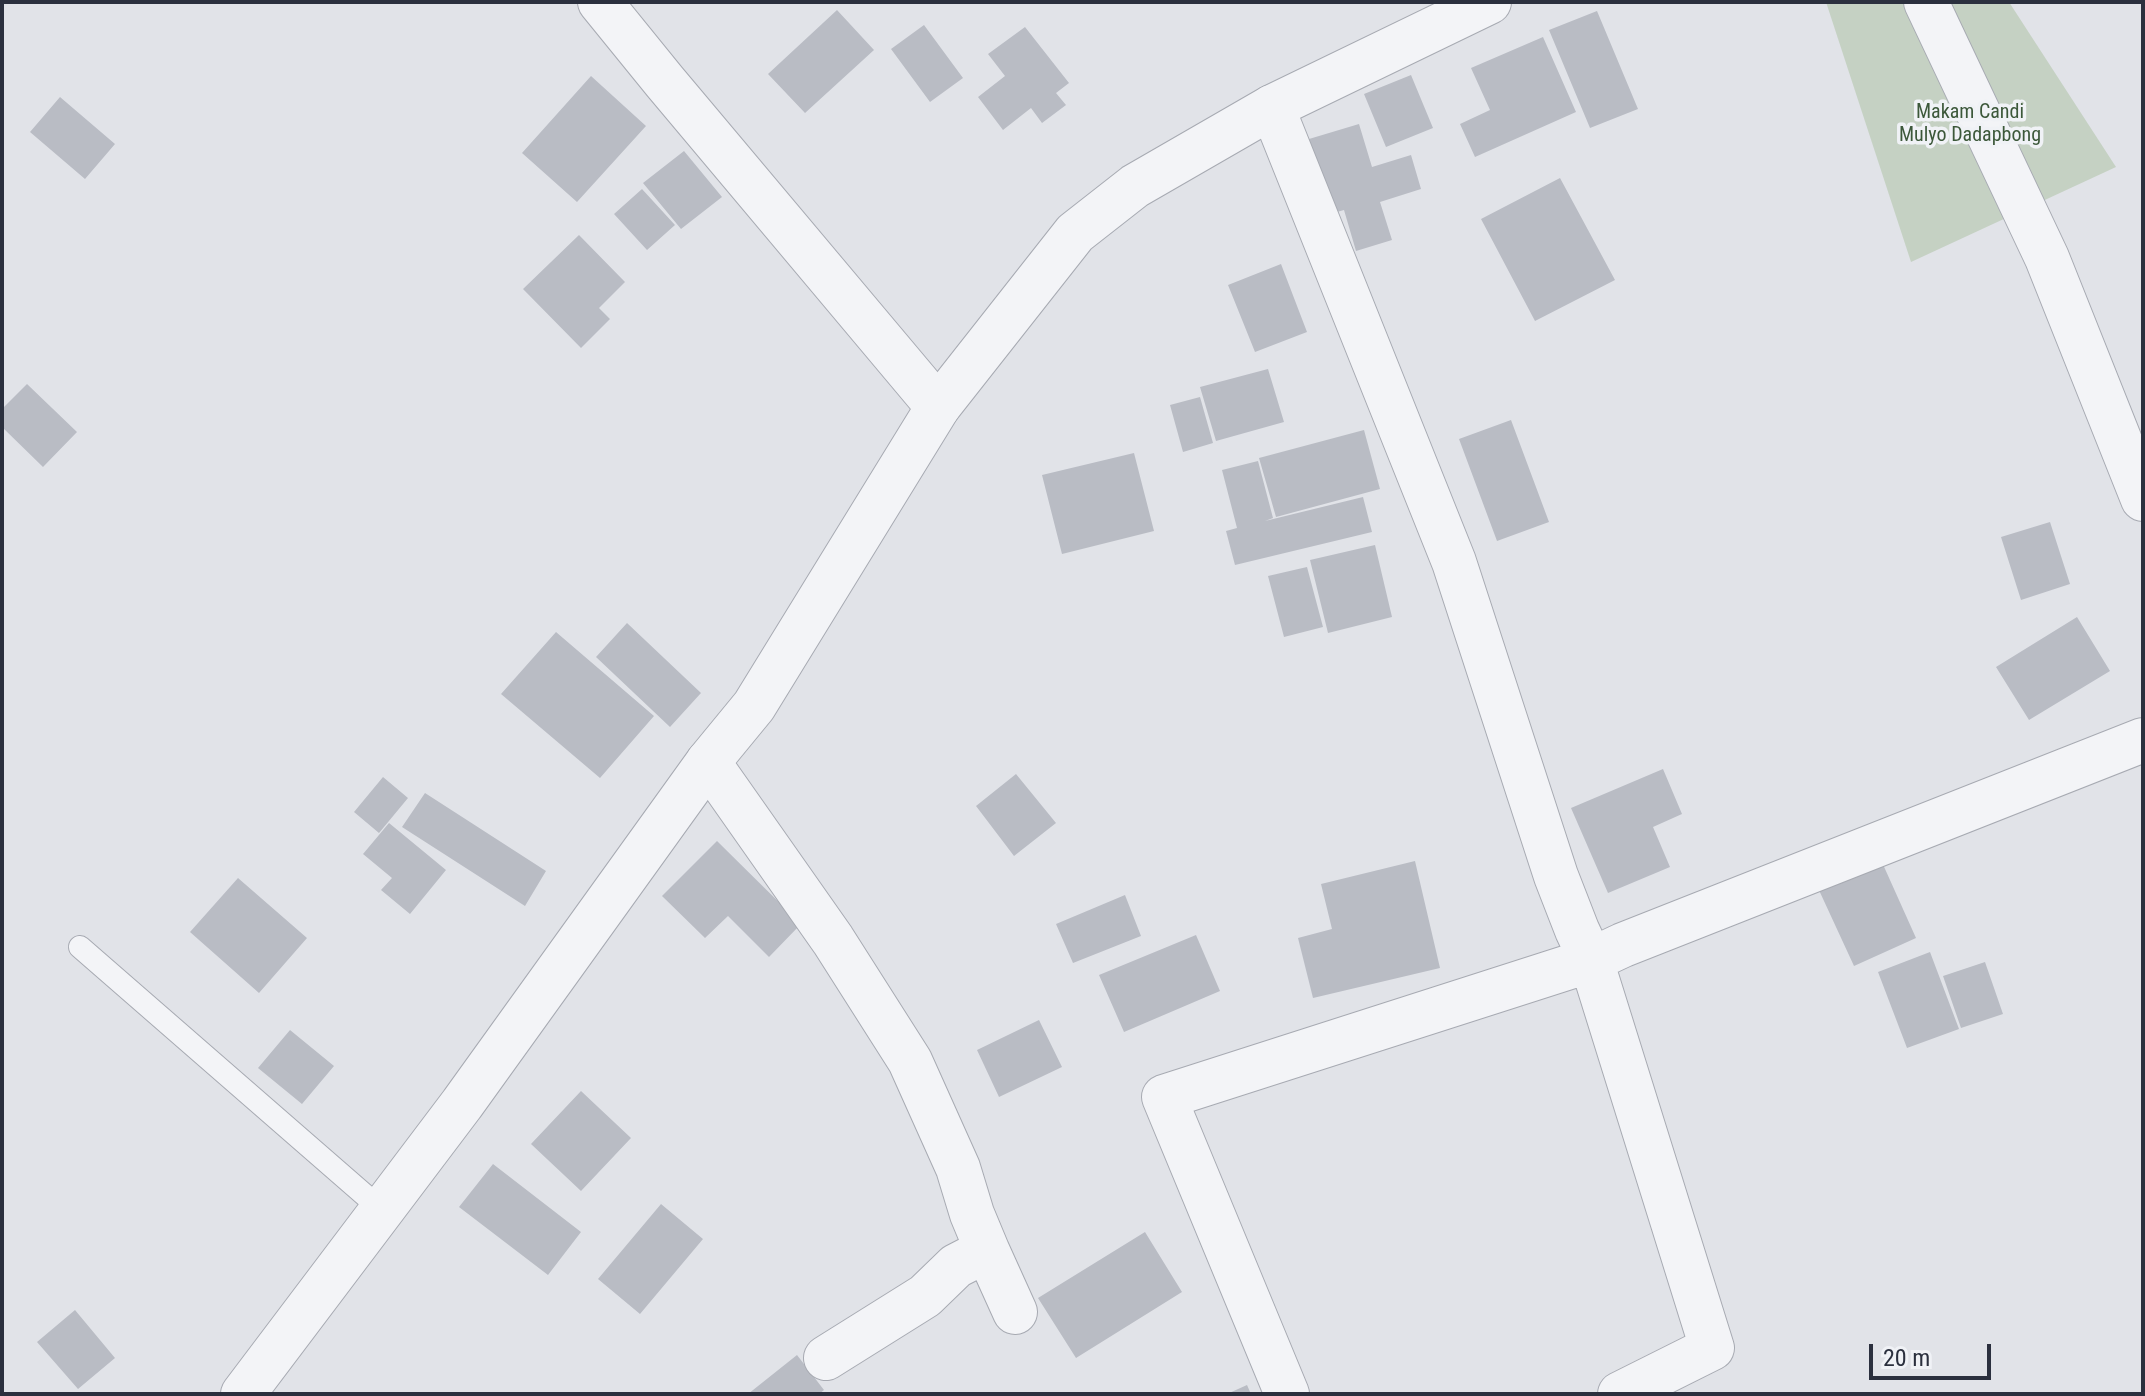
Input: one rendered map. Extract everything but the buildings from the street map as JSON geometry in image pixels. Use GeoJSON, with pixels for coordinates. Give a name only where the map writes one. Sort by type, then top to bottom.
{"type":"FeatureCollection","features":[{"type":"Feature","properties":{"kind":"street"},"geometry":{"type":"LineString","coordinates":[[600,2],[938,407]]}},
{"type":"Feature","properties":{"kind":"street"},"geometry":{"type":"LineString","coordinates":[[243,1394],[462,1104],[708,762],[754,706],[938,407],[1075,233],[1135,186],[1272,107],[1489,2]]}},
{"type":"Feature","properties":{"kind":"street"},"geometry":{"type":"LineString","coordinates":[[1926,2],[2047,258],[2143,499]]}},
{"type":"Feature","properties":{"kind":"street"},"geometry":{"type":"LineString","coordinates":[[1272,107],[1454,562],[1556,876],[1591,960],[1712,1348],[1620,1394]]}},
{"type":"Feature","properties":{"kind":"street"},"geometry":{"type":"LineString","coordinates":[[1287,1394],[1164,1097],[1591,960],[2143,740]]}},
{"type":"Feature","properties":{"kind":"street"},"geometry":{"type":"LineString","coordinates":[[708,762],[833,940],[910,1061],[958,1168],[972,1214],[1015,1312]]}},
{"type":"Feature","properties":{"kind":"street"},"geometry":{"type":"LineString","coordinates":[[826,1358],[925,1296],[956,1266],[987,1250]]}},
{"type":"Feature","properties":{"kind":"lane"},"geometry":{"type":"LineString","coordinates":[[80,947],[382,1210]]}},
{"type":"Feature","properties":{"kind":"green space","name":"Makam Candi Mulyo Dadapbong"},"geometry":{"type":"Polygon","coordinates":[[[1826,2],[2009,2],[2116,167],[1911,262],[1826,2]]]}}]}
